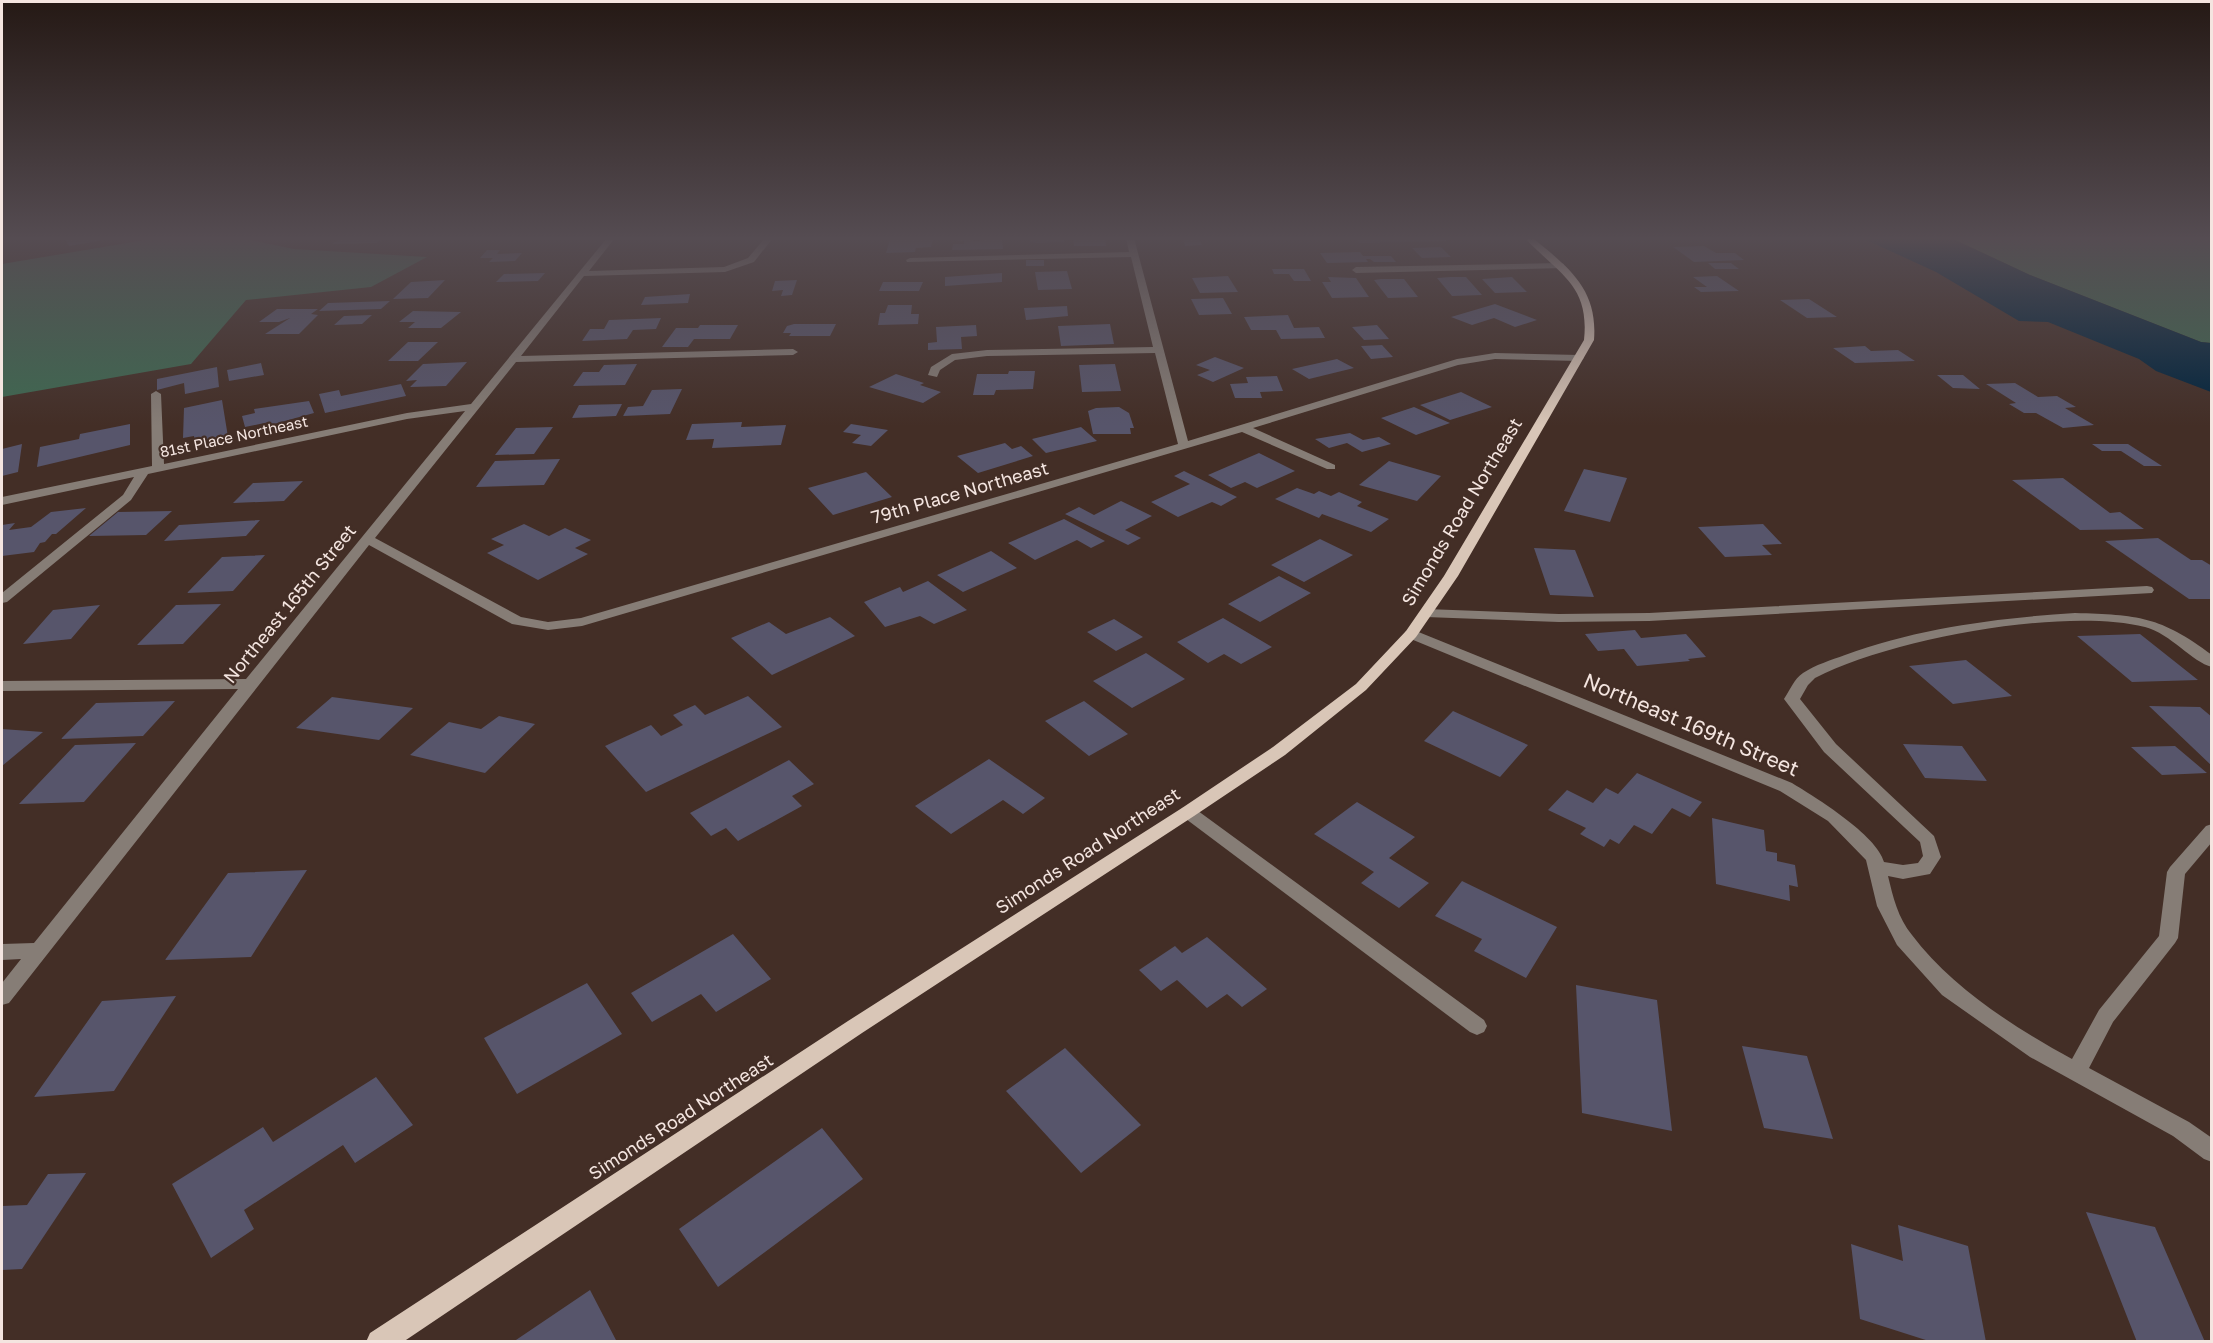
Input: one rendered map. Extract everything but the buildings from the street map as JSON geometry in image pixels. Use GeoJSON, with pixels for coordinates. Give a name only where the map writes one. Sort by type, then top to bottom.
{"type":"FeatureCollection","features":[{"type":"Feature","properties":{"kind":"main road","name":"Simonds Road Northeast"},"geometry":{"type":"LineString","coordinates":[[379,1341],[865,1021],[1188,812],[1279,751],[1362,687],[1411,634],[1451,576],[1579,358],[1589,340],[1592,322],[1591,310],[1586,301]]}},
{"type":"Feature","properties":{"kind":"street","name":"Northeast 165th Street"},"geometry":{"type":"LineString","coordinates":[[2,997],[250,684],[561,301]]}},
{"type":"Feature","properties":{"kind":"street"},"geometry":{"type":"LineString","coordinates":[[1146,301],[1184,446]]}},
{"type":"Feature","properties":{"kind":"street"},"geometry":{"type":"LineString","coordinates":[[933,375],[935,369],[952,357],[1159,350]]}},
{"type":"Feature","properties":{"kind":"street"},"geometry":{"type":"LineString","coordinates":[[515,359],[793,352]]}},
{"type":"Feature","properties":{"kind":"street","name":"79th Place Northeast"},"geometry":{"type":"LineString","coordinates":[[367,539],[517,621],[559,624],[582,622],[1184,446],[1466,360],[1495,356],[1579,358]]}},
{"type":"Feature","properties":{"kind":"street"},"geometry":{"type":"LineString","coordinates":[[156,394],[158,468]]}},
{"type":"Feature","properties":{"kind":"street","name":"81st Place Northeast"},"geometry":{"type":"LineString","coordinates":[[2,501],[407,416],[474,406]]}},
{"type":"Feature","properties":{"kind":"street"},"geometry":{"type":"LineString","coordinates":[[1243,428],[1331,467]]}},
{"type":"Feature","properties":{"kind":"street"},"geometry":{"type":"LineString","coordinates":[[2,599],[127,496],[144,471]]}},
{"type":"Feature","properties":{"kind":"street"},"geometry":{"type":"LineString","coordinates":[[1425,613],[1520,620],[1717,614],[2147,590]]}},
{"type":"Feature","properties":{"kind":"street"},"geometry":{"type":"LineString","coordinates":[[1877,867],[1903,872],[1924,869],[1932,857],[1928,840],[1830,748],[1792,699],[1806,677],[1853,656],[1941,633],[2061,618],[2111,617],[2148,623],[2177,636],[2211,663]]}},
{"type":"Feature","properties":{"kind":"street","name":"Northeast 169th Street"},"geometry":{"type":"LineString","coordinates":[[1411,634],[1786,787],[1834,817],[1874,857],[1886,906],[1904,940],[1949,988],[2038,1051],[2181,1129],[2211,1152]]}},
{"type":"Feature","properties":{"kind":"street"},"geometry":{"type":"LineString","coordinates":[[2,686],[250,684]]}},
{"type":"Feature","properties":{"kind":"street"},"geometry":{"type":"LineString","coordinates":[[1188,812],[1477,1026]]}},
{"type":"Feature","properties":{"kind":"street"},"geometry":{"type":"LineString","coordinates":[[2076,1072],[2106,1016],[2168,938],[2176,872],[2211,830]]}},
{"type":"Feature","properties":{"kind":"street"},"geometry":{"type":"LineString","coordinates":[[2,952],[40,950]]}},
{"type":"Feature","properties":{"kind":"green space"},"geometry":{"type":"Polygon","coordinates":[[[2,301],[245,301],[191,364],[2,397],[2,301]]]}},
{"type":"Feature","properties":{"kind":"green space"},"geometry":{"type":"Polygon","coordinates":[[[2096,301],[2211,301],[2211,343],[2201,342],[2096,301]]]}},
{"type":"Feature","properties":{"kind":"water"},"geometry":{"type":"Polygon","coordinates":[[[1985,301],[2096,301],[2201,342],[2211,343],[2211,392],[2156,371],[2139,359],[2048,322],[2019,321],[1985,301]]]}}]}
